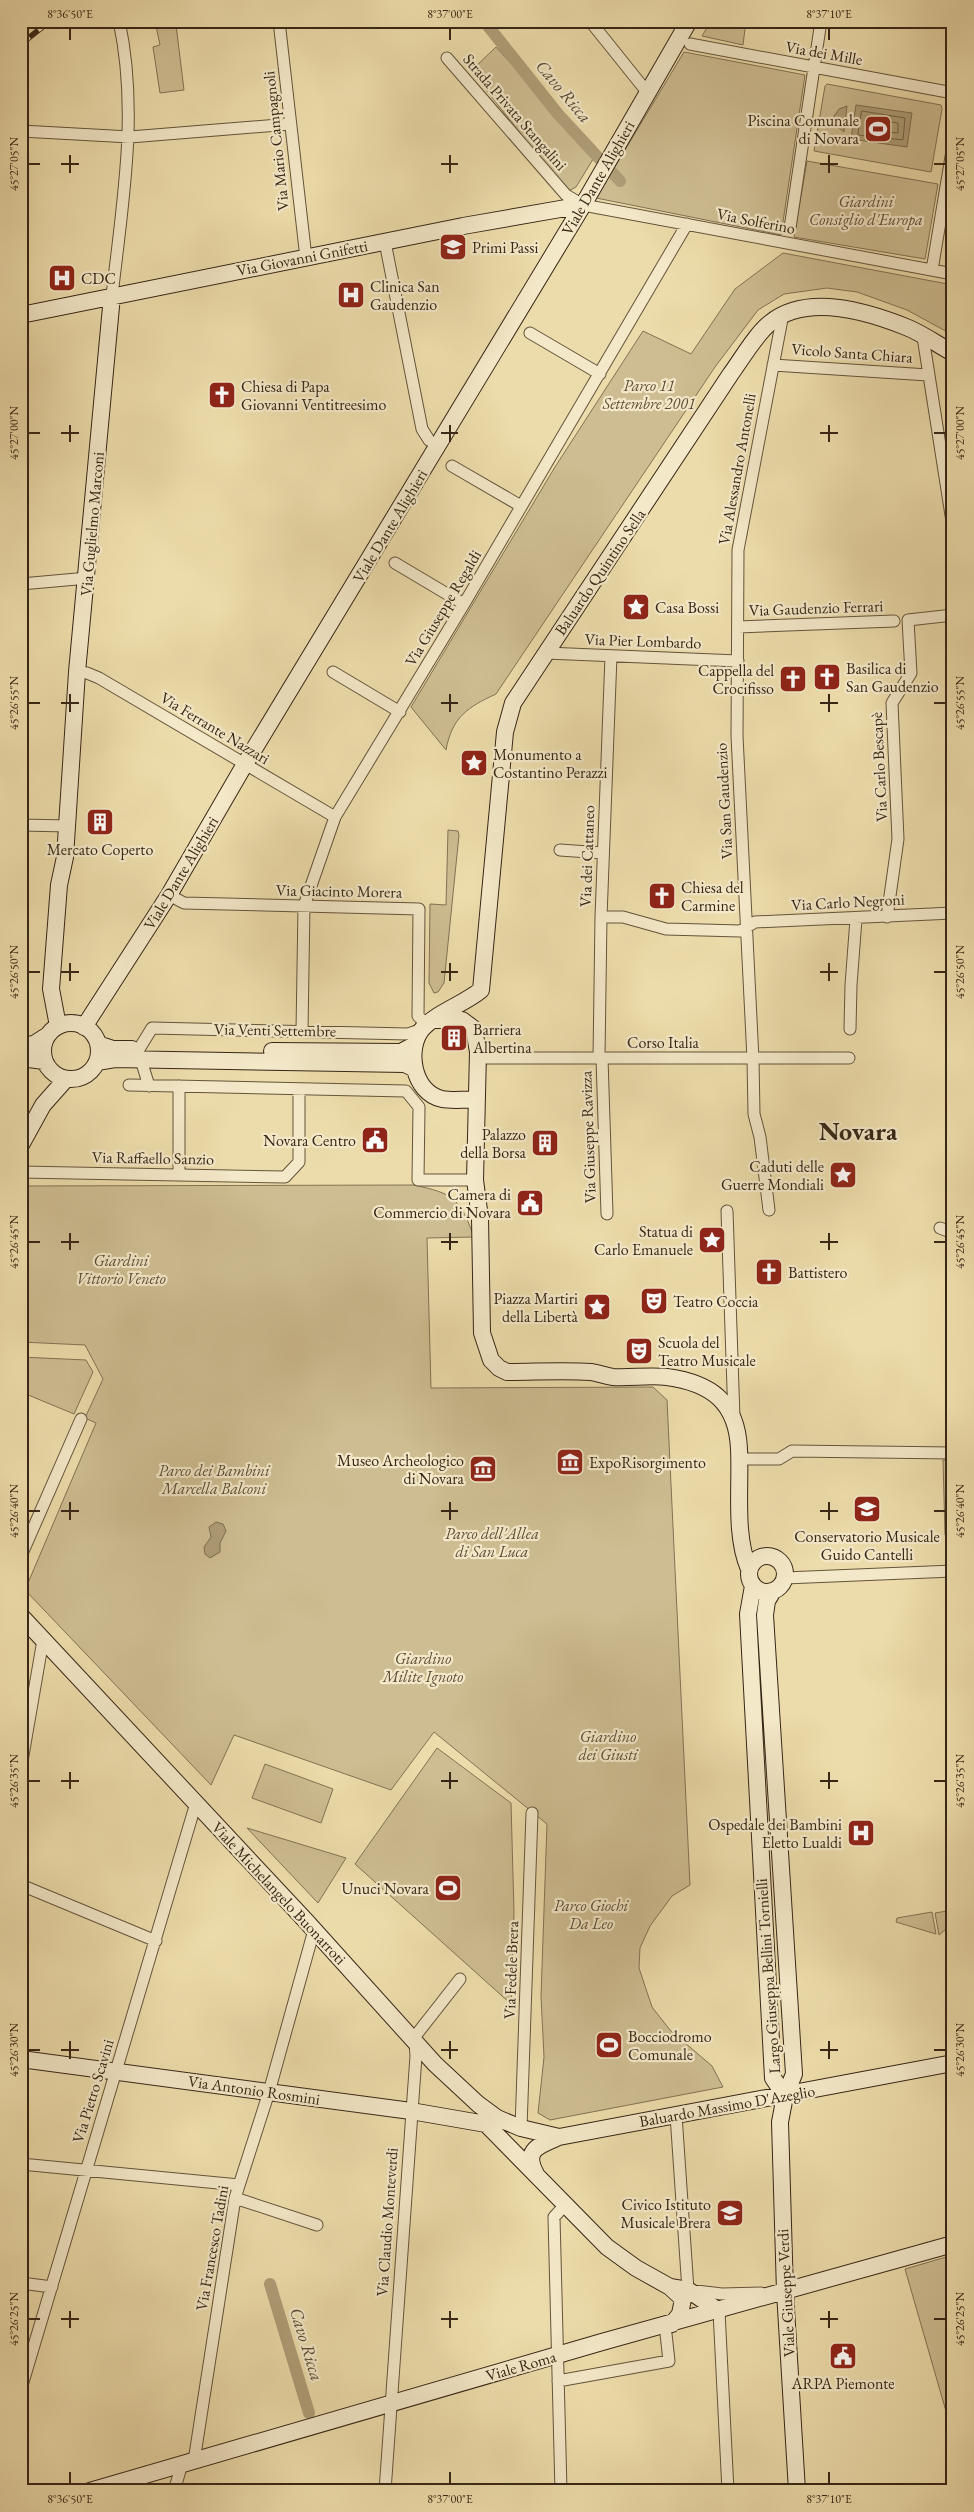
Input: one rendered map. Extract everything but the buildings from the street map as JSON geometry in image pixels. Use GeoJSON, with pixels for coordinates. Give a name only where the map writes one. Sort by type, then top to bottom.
{"type":"FeatureCollection","features":[{"type":"Feature","properties":{"kind":"street","name":"Via Guglielmo Marconi"},"geometry":{"type":"LineString","coordinates":[[53,1031],[51,989],[59,885],[65,857],[68,826],[78,672],[112,296],[130,138],[127,57],[119,21]]}},
{"type":"Feature","properties":{"kind":"street","name":"Via Mario Campagnoli"},"geometry":{"type":"LineString","coordinates":[[279,21],[306,258]]}},
{"type":"Feature","properties":{"kind":"street"},"geometry":{"type":"LineString","coordinates":[[590,21],[647,92]]}},
{"type":"Feature","properties":{"kind":"street","name":"Viale Dante Alighieri"},"geometry":{"type":"LineString","coordinates":[[84,1027],[169,895],[244,764],[583,205],[689,21]]}},
{"type":"Feature","properties":{"kind":"street"},"geometry":{"type":"LineString","coordinates":[[790,228],[821,21]]}},
{"type":"Feature","properties":{"kind":"street","name":"Via dei Mille"},"geometry":{"type":"LineString","coordinates":[[693,45],[953,93]]}},
{"type":"Feature","properties":{"kind":"street","name":"Strada Privata Stangalini"},"geometry":{"type":"LineString","coordinates":[[447,58],[566,195],[583,205]]}},
{"type":"Feature","properties":{"kind":"street"},"geometry":{"type":"LineString","coordinates":[[21,131],[130,138],[290,124]]}},
{"type":"Feature","properties":{"kind":"street"},"geometry":{"type":"LineString","coordinates":[[932,270],[953,145]]}},
{"type":"Feature","properties":{"kind":"street","name":"Via Solferino"},"geometry":{"type":"LineString","coordinates":[[583,205],[953,274]]}},
{"type":"Feature","properties":{"kind":"street","name":"Via Giovanni Gnifetti"},"geometry":{"type":"LineString","coordinates":[[21,315],[385,242],[583,205]]}},
{"type":"Feature","properties":{"kind":"street","name":"Via Giuseppe Regaldi"},"geometry":{"type":"LineString","coordinates":[[302,1031],[304,906],[335,817],[400,712],[687,224]]}},
{"type":"Feature","properties":{"kind":"street"},"geometry":{"type":"LineString","coordinates":[[385,242],[422,429],[429,440],[438,446]]}},
{"type":"Feature","properties":{"kind":"street"},"geometry":{"type":"LineString","coordinates":[[783,314],[833,307],[860,313],[907,327],[953,353]]}},
{"type":"Feature","properties":{"kind":"street","name":"Via Alessandro Antonelli"},"geometry":{"type":"LineString","coordinates":[[738,661],[738,550],[783,314]]}},
{"type":"Feature","properties":{"kind":"street","name":"Baluardo Quintino Sella"},"geometry":{"type":"LineString","coordinates":[[431,1023],[466,1002],[481,990],[504,732],[513,703],[730,375],[768,324],[783,314]]}},
{"type":"Feature","properties":{"kind":"street"},"geometry":{"type":"LineString","coordinates":[[530,333],[600,374]]}},
{"type":"Feature","properties":{"kind":"street"},"geometry":{"type":"LineString","coordinates":[[923,336],[953,528]]}},
{"type":"Feature","properties":{"kind":"street","name":"Vicolo Santa Chiara"},"geometry":{"type":"LineString","coordinates":[[773,365],[928,374]]}},
{"type":"Feature","properties":{"kind":"street"},"geometry":{"type":"LineString","coordinates":[[942,459],[953,464]]}},
{"type":"Feature","properties":{"kind":"street"},"geometry":{"type":"LineString","coordinates":[[452,466],[521,506]]}},
{"type":"Feature","properties":{"kind":"street"},"geometry":{"type":"LineString","coordinates":[[395,563],[464,604]]}},
{"type":"Feature","properties":{"kind":"street"},"geometry":{"type":"LineString","coordinates":[[21,584],[88,578]]}},
{"type":"Feature","properties":{"kind":"street","name":"Via Carlo Bescapè"},"geometry":{"type":"LineString","coordinates":[[887,917],[898,839],[892,703],[911,673],[908,620],[953,615]]}},
{"type":"Feature","properties":{"kind":"street","name":"Via Gaudenzio Ferrari"},"geometry":{"type":"LineString","coordinates":[[738,626],[894,621]]}},
{"type":"Feature","properties":{"kind":"street","name":"Via Pier Lombardo"},"geometry":{"type":"LineString","coordinates":[[546,653],[738,661]]}},
{"type":"Feature","properties":{"kind":"street","name":"Via dei Cattaneo"},"geometry":{"type":"LineString","coordinates":[[600,1058],[601,917],[611,656]]}},
{"type":"Feature","properties":{"kind":"street","name":"Via San Gaudenzio"},"geometry":{"type":"LineString","coordinates":[[738,661],[737,736],[754,1114],[760,1137],[770,1210]]}},
{"type":"Feature","properties":{"kind":"street","name":"Via Ferrante Nazzari"},"geometry":{"type":"LineString","coordinates":[[78,672],[87,673],[99,678],[335,817]]}},
{"type":"Feature","properties":{"kind":"street"},"geometry":{"type":"LineString","coordinates":[[333,672],[400,712]]}},
{"type":"Feature","properties":{"kind":"street"},"geometry":{"type":"LineString","coordinates":[[21,825],[68,826]]}},
{"type":"Feature","properties":{"kind":"street"},"geometry":{"type":"LineString","coordinates":[[560,850],[603,853]]}},
{"type":"Feature","properties":{"kind":"street","name":"Via Giacinto Morera"},"geometry":{"type":"LineString","coordinates":[[169,895],[184,903],[419,909],[418,1016],[431,1023]]}},
{"type":"Feature","properties":{"kind":"street","name":"Via Carlo Negroni"},"geometry":{"type":"LineString","coordinates":[[601,917],[622,917],[666,929],[740,931],[755,922],[856,919],[953,913]]}},
{"type":"Feature","properties":{"kind":"street"},"geometry":{"type":"LineString","coordinates":[[850,1029],[850,985],[856,919]]}},
{"type":"Feature","properties":{"kind":"street"},"geometry":{"type":"LineString","coordinates":[[476,1100],[442,1099],[433,1096],[417,1078],[414,1045],[431,1023],[462,1020],[470,1024],[474,1030],[478,1058],[475,1180],[480,1218],[482,1333],[491,1360],[499,1368],[507,1372],[591,1372],[613,1377],[666,1377],[693,1383],[716,1394],[725,1402],[734,1419]]}},
{"type":"Feature","properties":{"kind":"street"},"geometry":{"type":"LineString","coordinates":[[21,1046],[34,1044],[53,1031],[71,1023],[84,1027],[95,1036],[98,1044],[97,1062],[86,1076],[66,1079],[53,1073],[46,1064],[21,1058]]}},
{"type":"Feature","properties":{"kind":"street","name":"Via Venti Settembre"},"geometry":{"type":"LineString","coordinates":[[140,1055],[152,1028],[408,1034],[431,1023]]}},
{"type":"Feature","properties":{"kind":"street"},"geometry":{"type":"LineString","coordinates":[[43,1105],[46,1064],[43,1045],[53,1031]]}},
{"type":"Feature","properties":{"kind":"street","name":"Via Venti Settembre"},"geometry":{"type":"LineString","coordinates":[[98,1044],[113,1050],[140,1055],[405,1064],[415,1069]]}},
{"type":"Feature","properties":{"kind":"street","name":"Via Venti Settembre"},"geometry":{"type":"LineString","coordinates":[[97,1062],[140,1055],[401,1052],[414,1045]]}},
{"type":"Feature","properties":{"kind":"street"},"geometry":{"type":"LineString","coordinates":[[140,1055],[150,1086]]}},
{"type":"Feature","properties":{"kind":"street","name":"Corso Italia"},"geometry":{"type":"LineString","coordinates":[[478,1058],[848,1058]]}},
{"type":"Feature","properties":{"kind":"street","name":"Via Giuseppe Ravizza"},"geometry":{"type":"LineString","coordinates":[[600,1058],[607,1214]]}},
{"type":"Feature","properties":{"kind":"street"},"geometry":{"type":"LineString","coordinates":[[21,1145],[43,1105],[66,1079]]}},
{"type":"Feature","properties":{"kind":"street"},"geometry":{"type":"LineString","coordinates":[[129,1085],[408,1094],[419,1107],[418,1180],[475,1180]]}},
{"type":"Feature","properties":{"kind":"street"},"geometry":{"type":"LineString","coordinates":[[178,1175],[179,1086]]}},
{"type":"Feature","properties":{"kind":"street","name":"Via Raffaello Sanzio"},"geometry":{"type":"LineString","coordinates":[[21,1172],[285,1176],[299,1162],[299,1089]]}},
{"type":"Feature","properties":{"kind":"street"},"geometry":{"type":"LineString","coordinates":[[727,1211],[734,1419],[739,1459],[741,1535],[742,1548],[749,1569]]}},
{"type":"Feature","properties":{"kind":"street"},"geometry":{"type":"LineString","coordinates":[[940,1228],[953,1233]]}},
{"type":"Feature","properties":{"kind":"street"},"geometry":{"type":"LineString","coordinates":[[21,1556],[81,1419]]}},
{"type":"Feature","properties":{"kind":"street"},"geometry":{"type":"LineString","coordinates":[[739,1459],[779,1459],[792,1451],[953,1453]]}},
{"type":"Feature","properties":{"kind":"street"},"geometry":{"type":"LineString","coordinates":[[741,1535],[751,1541],[761,1556]]}},
{"type":"Feature","properties":{"kind":"street"},"geometry":{"type":"LineString","coordinates":[[770,1555],[779,1560],[785,1568],[783,1584],[773,1591],[762,1592],[753,1586],[748,1575],[751,1564],[761,1556],[770,1555]]}},
{"type":"Feature","properties":{"kind":"street"},"geometry":{"type":"LineString","coordinates":[[785,1578],[947,1572]]}},
{"type":"Feature","properties":{"kind":"street","name":"Largo Giuseppa Bellini Tornielli"},"geometry":{"type":"LineString","coordinates":[[753,1586],[748,1614],[773,2078],[785,2096]]}},
{"type":"Feature","properties":{"kind":"street","name":"Largo Giuseppa Bellini Tornielli"},"geometry":{"type":"LineString","coordinates":[[773,1591],[767,1601],[765,1615],[794,2075],[785,2096]]}},
{"type":"Feature","properties":{"kind":"street","name":"Viale Michelangelo Buonarroti"},"geometry":{"type":"LineString","coordinates":[[21,1616],[314,1930],[414,2041],[478,2104],[497,2118],[521,2128],[559,2137]]}},
{"type":"Feature","properties":{"kind":"street"},"geometry":{"type":"LineString","coordinates":[[21,1767],[43,1640]]}},
{"type":"Feature","properties":{"kind":"street","name":"Via Pietro Scavini"},"geometry":{"type":"LineString","coordinates":[[21,2389],[196,1803]]}},
{"type":"Feature","properties":{"kind":"street","name":"Via Fedele Brera"},"geometry":{"type":"LineString","coordinates":[[521,2128],[532,1813]]}},
{"type":"Feature","properties":{"kind":"street"},"geometry":{"type":"LineString","coordinates":[[21,1885],[156,1940]]}},
{"type":"Feature","properties":{"kind":"street","name":"Via Francesco Tadini"},"geometry":{"type":"LineString","coordinates":[[174,2491],[188,2462],[235,2198],[269,2092],[314,1930]]}},
{"type":"Feature","properties":{"kind":"street"},"geometry":{"type":"LineString","coordinates":[[414,2041],[460,1979]]}},
{"type":"Feature","properties":{"kind":"street","name":"Via Claudio Monteverdi"},"geometry":{"type":"LineString","coordinates":[[385,2491],[411,2111],[414,2041]]}},
{"type":"Feature","properties":{"kind":"street"},"geometry":{"type":"LineString","coordinates":[[771,2046],[776,2050],[785,2050],[792,2044]]}},
{"type":"Feature","properties":{"kind":"street","name":"Via Antonio Rosmini"},"geometry":{"type":"LineString","coordinates":[[21,2058],[411,2111],[486,2124],[538,2178]]}},
{"type":"Feature","properties":{"kind":"street","name":"Baluardo Massimo D'Azeglio"},"geometry":{"type":"LineString","coordinates":[[538,2178],[530,2159],[532,2152],[559,2137],[953,2063]]}},
{"type":"Feature","properties":{"kind":"street","name":"Viale Giuseppe Verdi"},"geometry":{"type":"LineString","coordinates":[[785,2096],[780,2122],[784,2285],[796,2491]]}},
{"type":"Feature","properties":{"kind":"street"},"geometry":{"type":"LineString","coordinates":[[676,2115],[688,2290]]}},
{"type":"Feature","properties":{"kind":"street"},"geometry":{"type":"LineString","coordinates":[[21,2164],[239,2185]]}},
{"type":"Feature","properties":{"kind":"street"},"geometry":{"type":"LineString","coordinates":[[538,2178],[606,2247],[636,2268],[670,2287],[683,2299],[684,2305],[668,2324],[669,2361],[558,2382]]}},
{"type":"Feature","properties":{"kind":"street"},"geometry":{"type":"LineString","coordinates":[[235,2198],[317,2225]]}},
{"type":"Feature","properties":{"kind":"street"},"geometry":{"type":"LineString","coordinates":[[561,2491],[554,2217],[565,2205]]}},
{"type":"Feature","properties":{"kind":"street","name":"Viale Roma"},"geometry":{"type":"LineString","coordinates":[[90,2491],[557,2355],[719,2311],[784,2285],[953,2244]]}},
{"type":"Feature","properties":{"kind":"street"},"geometry":{"type":"LineString","coordinates":[[21,2283],[52,2287]]}},
{"type":"Feature","properties":{"kind":"street","name":"Viale Roma"},"geometry":{"type":"LineString","coordinates":[[688,2290],[722,2294],[761,2293],[780,2284],[784,2285]]}},
{"type":"Feature","properties":{"kind":"street"},"geometry":{"type":"LineString","coordinates":[[670,2287],[688,2290],[719,2311],[728,2491]]}},
{"type":"Feature","properties":{"kind":"green space"},"geometry":{"type":"Polygon","coordinates":[[[155,21],[183,21],[183,24],[176,25],[184,90],[160,93],[153,47],[160,45],[155,21]]]}},
{"type":"Feature","properties":{"kind":"green space"},"geometry":{"type":"Polygon","coordinates":[[[711,21],[746,21],[743,45],[702,36],[711,21]]]}},
{"type":"Feature","properties":{"kind":"green space"},"geometry":{"type":"Polygon","coordinates":[[[496,47],[595,156],[576,187],[567,192],[471,71],[496,47]]]}},
{"type":"Feature","properties":{"kind":"green space"},"geometry":{"type":"Polygon","coordinates":[[[684,52],[805,75],[781,235],[596,198],[684,52]]]}},
{"type":"Feature","properties":{"kind":"green space","name":"Piscina Comunale di Novara"},"geometry":{"type":"Polygon","coordinates":[[[827,84],[941,105],[942,109],[931,172],[814,151],[825,86],[827,84]]]}},
{"type":"Feature","properties":{"kind":"green space","name":"Giardini Consiglio d'Europa"},"geometry":{"type":"Polygon","coordinates":[[[807,161],[938,184],[925,259],[794,237],[807,161]]]}},
{"type":"Feature","properties":{"kind":"green space","name":"Parco 11 Settembre 2001"},"geometry":{"type":"Polygon","coordinates":[[[783,253],[953,285],[953,335],[907,310],[857,292],[827,288],[784,294],[758,310],[715,367],[496,694],[463,714],[452,729],[446,750],[411,707],[555,467],[643,331],[691,354],[735,289],[783,253]]]}},
{"type":"Feature","properties":{"kind":"green space"},"geometry":{"type":"Polygon","coordinates":[[[448,830],[458,831],[459,835],[444,983],[438,992],[434,993],[429,983],[430,904],[446,905],[448,830]]]}},
{"type":"Feature","properties":{"kind":"green space"},"geometry":{"type":"Polygon","coordinates":[[[413,1185],[437,1191],[453,1199],[464,1214],[474,1237],[427,1238],[431,1388],[653,1387],[667,1400],[690,1885],[672,1896],[650,1926],[640,1948],[639,1968],[652,2007],[670,2030],[712,2066],[723,2087],[550,2120],[538,2113],[544,2057],[541,1996],[547,1824],[434,1732],[391,1790],[234,1735],[211,1785],[25,1590],[96,1423],[85,1418],[103,1379],[85,1345],[21,1342],[21,1186],[413,1185]]]}},
{"type":"Feature","properties":{"kind":"green space"},"geometry":{"type":"Polygon","coordinates":[[[21,1357],[86,1360],[93,1372],[74,1414],[21,1392],[21,1357]]]}},
{"type":"Feature","properties":{"kind":"green space"},"geometry":{"type":"Polygon","coordinates":[[[943,1460],[953,1460],[953,1558],[949,1558],[946,1551],[948,1545],[945,1534],[943,1460]]]}},
{"type":"Feature","properties":{"kind":"green space","name":"Unuci Novara"},"geometry":{"type":"Polygon","coordinates":[[[437,1748],[511,1803],[514,1912],[511,2004],[355,1864],[437,1748]]]}},
{"type":"Feature","properties":{"kind":"green space"},"geometry":{"type":"Polygon","coordinates":[[[265,1764],[333,1789],[321,1823],[252,1798],[265,1764]]]}},
{"type":"Feature","properties":{"kind":"green space"},"geometry":{"type":"Polygon","coordinates":[[[247,1828],[346,1858],[318,1903],[247,1828]]]}},
{"type":"Feature","properties":{"kind":"green space"},"geometry":{"type":"Polygon","coordinates":[[[953,1910],[953,1923],[939,1935],[935,1913],[953,1910]]]}},
{"type":"Feature","properties":{"kind":"green space"},"geometry":{"type":"Polygon","coordinates":[[[932,1912],[936,1934],[896,1922],[897,1918],[932,1912]]]}},
{"type":"Feature","properties":{"kind":"green space"},"geometry":{"type":"Polygon","coordinates":[[[953,2255],[953,2432],[952,2432],[905,2269],[953,2255]]]}},
{"type":"Feature","properties":{"kind":"water"},"geometry":{"type":"Polygon","coordinates":[[[856,105],[912,113],[907,147],[851,139],[856,105]]]}},
{"type":"Feature","properties":{"kind":"water"},"geometry":{"type":"Polygon","coordinates":[[[847,106],[844,132],[835,125],[834,116],[839,109],[847,106]]]}},
{"type":"Feature","properties":{"kind":"water"},"geometry":{"type":"Polygon","coordinates":[[[216,1522],[223,1524],[226,1531],[220,1543],[220,1552],[210,1558],[205,1554],[204,1547],[211,1537],[209,1527],[216,1522]]]}},
{"type":"Feature","properties":{"kind":"waterway","name":"Cavo Ricca"},"geometry":{"type":"LineString","coordinates":[[484,21],[558,114],[620,181]]}},
{"type":"Feature","properties":{"kind":"waterway","name":"Cavo Ricca"},"geometry":{"type":"LineString","coordinates":[[270,2284],[309,2413]]}},
{"type":"Feature","properties":{"kind":"railway"},"geometry":{"type":"LineString","coordinates":[[21,44],[50,21]]}},
{"type":"Feature","properties":{"kind":"place","name":"Piscina Comunale di Novara"},"geometry":{"type":"Point","coordinates":[878,129]}},
{"type":"Feature","properties":{"kind":"place","name":"Primi Passi"},"geometry":{"type":"Point","coordinates":[453,247]}},
{"type":"Feature","properties":{"kind":"place","name":"CDC"},"geometry":{"type":"Point","coordinates":[62,278]}},
{"type":"Feature","properties":{"kind":"place","name":"Clinica San Gaudenzio"},"geometry":{"type":"Point","coordinates":[351,295]}},
{"type":"Feature","properties":{"kind":"place","name":"Chiesa di Papa Giovanni Ventitreesimo"},"geometry":{"type":"Point","coordinates":[222,395]}},
{"type":"Feature","properties":{"kind":"place","name":"Casa Bossi"},"geometry":{"type":"Point","coordinates":[636,607]}},
{"type":"Feature","properties":{"kind":"place","name":"Basilica di San Gaudenzio"},"geometry":{"type":"Point","coordinates":[827,677]}},
{"type":"Feature","properties":{"kind":"place","name":"Cappella del Crocifisso"},"geometry":{"type":"Point","coordinates":[793,679]}},
{"type":"Feature","properties":{"kind":"place","name":"Monumento a Costantino Perazzi"},"geometry":{"type":"Point","coordinates":[474,763]}},
{"type":"Feature","properties":{"kind":"place","name":"Mercato Coperto"},"geometry":{"type":"Point","coordinates":[100,822]}},
{"type":"Feature","properties":{"kind":"place","name":"Chiesa del Carmine"},"geometry":{"type":"Point","coordinates":[662,896]}},
{"type":"Feature","properties":{"kind":"place","name":"Barriera Albertina"},"geometry":{"type":"Point","coordinates":[454,1038]}},
{"type":"Feature","properties":{"kind":"place","name":"Novara Centro"},"geometry":{"type":"Point","coordinates":[375,1140]}},
{"type":"Feature","properties":{"kind":"place","name":"Palazzo della Borsa"},"geometry":{"type":"Point","coordinates":[545,1143]}},
{"type":"Feature","properties":{"kind":"place","name":"Caduti delle Guerre Mondiali"},"geometry":{"type":"Point","coordinates":[843,1175]}},
{"type":"Feature","properties":{"kind":"place","name":"Camera di Commercio di Novara"},"geometry":{"type":"Point","coordinates":[530,1203]}},
{"type":"Feature","properties":{"kind":"place","name":"Statua di Carlo Emanuele"},"geometry":{"type":"Point","coordinates":[712,1240]}},
{"type":"Feature","properties":{"kind":"place","name":"Battistero"},"geometry":{"type":"Point","coordinates":[769,1272]}},
{"type":"Feature","properties":{"kind":"place","name":"Teatro Coccia"},"geometry":{"type":"Point","coordinates":[654,1301]}},
{"type":"Feature","properties":{"kind":"place","name":"Piazza Martiri della Libertà"},"geometry":{"type":"Point","coordinates":[597,1307]}},
{"type":"Feature","properties":{"kind":"place","name":"Scuola del Teatro Musicale"},"geometry":{"type":"Point","coordinates":[639,1351]}},
{"type":"Feature","properties":{"kind":"place","name":"ExpoRisorgimento"},"geometry":{"type":"Point","coordinates":[570,1462]}},
{"type":"Feature","properties":{"kind":"place","name":"Museo Archeologico di Novara"},"geometry":{"type":"Point","coordinates":[483,1469]}},
{"type":"Feature","properties":{"kind":"place","name":"Conservatorio Musicale Guido Cantelli"},"geometry":{"type":"Point","coordinates":[867,1509]}},
{"type":"Feature","properties":{"kind":"place","name":"Ospedale dei Bambini Eletto Lualdi"},"geometry":{"type":"Point","coordinates":[861,1833]}},
{"type":"Feature","properties":{"kind":"place","name":"Unuci Novara"},"geometry":{"type":"Point","coordinates":[448,1888]}},
{"type":"Feature","properties":{"kind":"place","name":"Bocciodromo Comunale"},"geometry":{"type":"Point","coordinates":[609,2045]}},
{"type":"Feature","properties":{"kind":"place","name":"Civico Istituto Musicale Brera"},"geometry":{"type":"Point","coordinates":[730,2213]}},
{"type":"Feature","properties":{"kind":"place","name":"ARPA Piemonte"},"geometry":{"type":"Point","coordinates":[843,2356]}},
{"type":"Feature","properties":{"kind":"district","name":"Novara"},"geometry":{"type":"Point","coordinates":[858,1131]}},
{"type":"Feature","properties":{"kind":"park label","name":"Giardini Vittorio Veneto"},"geometry":{"type":"Point","coordinates":[121,1269]}},
{"type":"Feature","properties":{"kind":"park label","name":"Parco dei Bambini Marcella Balconi"},"geometry":{"type":"Point","coordinates":[214,1479]}},
{"type":"Feature","properties":{"kind":"park label","name":"Parco dell'Allea di San Luca"},"geometry":{"type":"Point","coordinates":[492,1542]}},
{"type":"Feature","properties":{"kind":"park label","name":"Giardino Milite Ignoto"},"geometry":{"type":"Point","coordinates":[423,1667]}},
{"type":"Feature","properties":{"kind":"park label","name":"Giardino dei Giusti"},"geometry":{"type":"Point","coordinates":[608,1745]}},
{"type":"Feature","properties":{"kind":"park label","name":"Parco Giochi Da Leo"},"geometry":{"type":"Point","coordinates":[591,1914]}}]}
